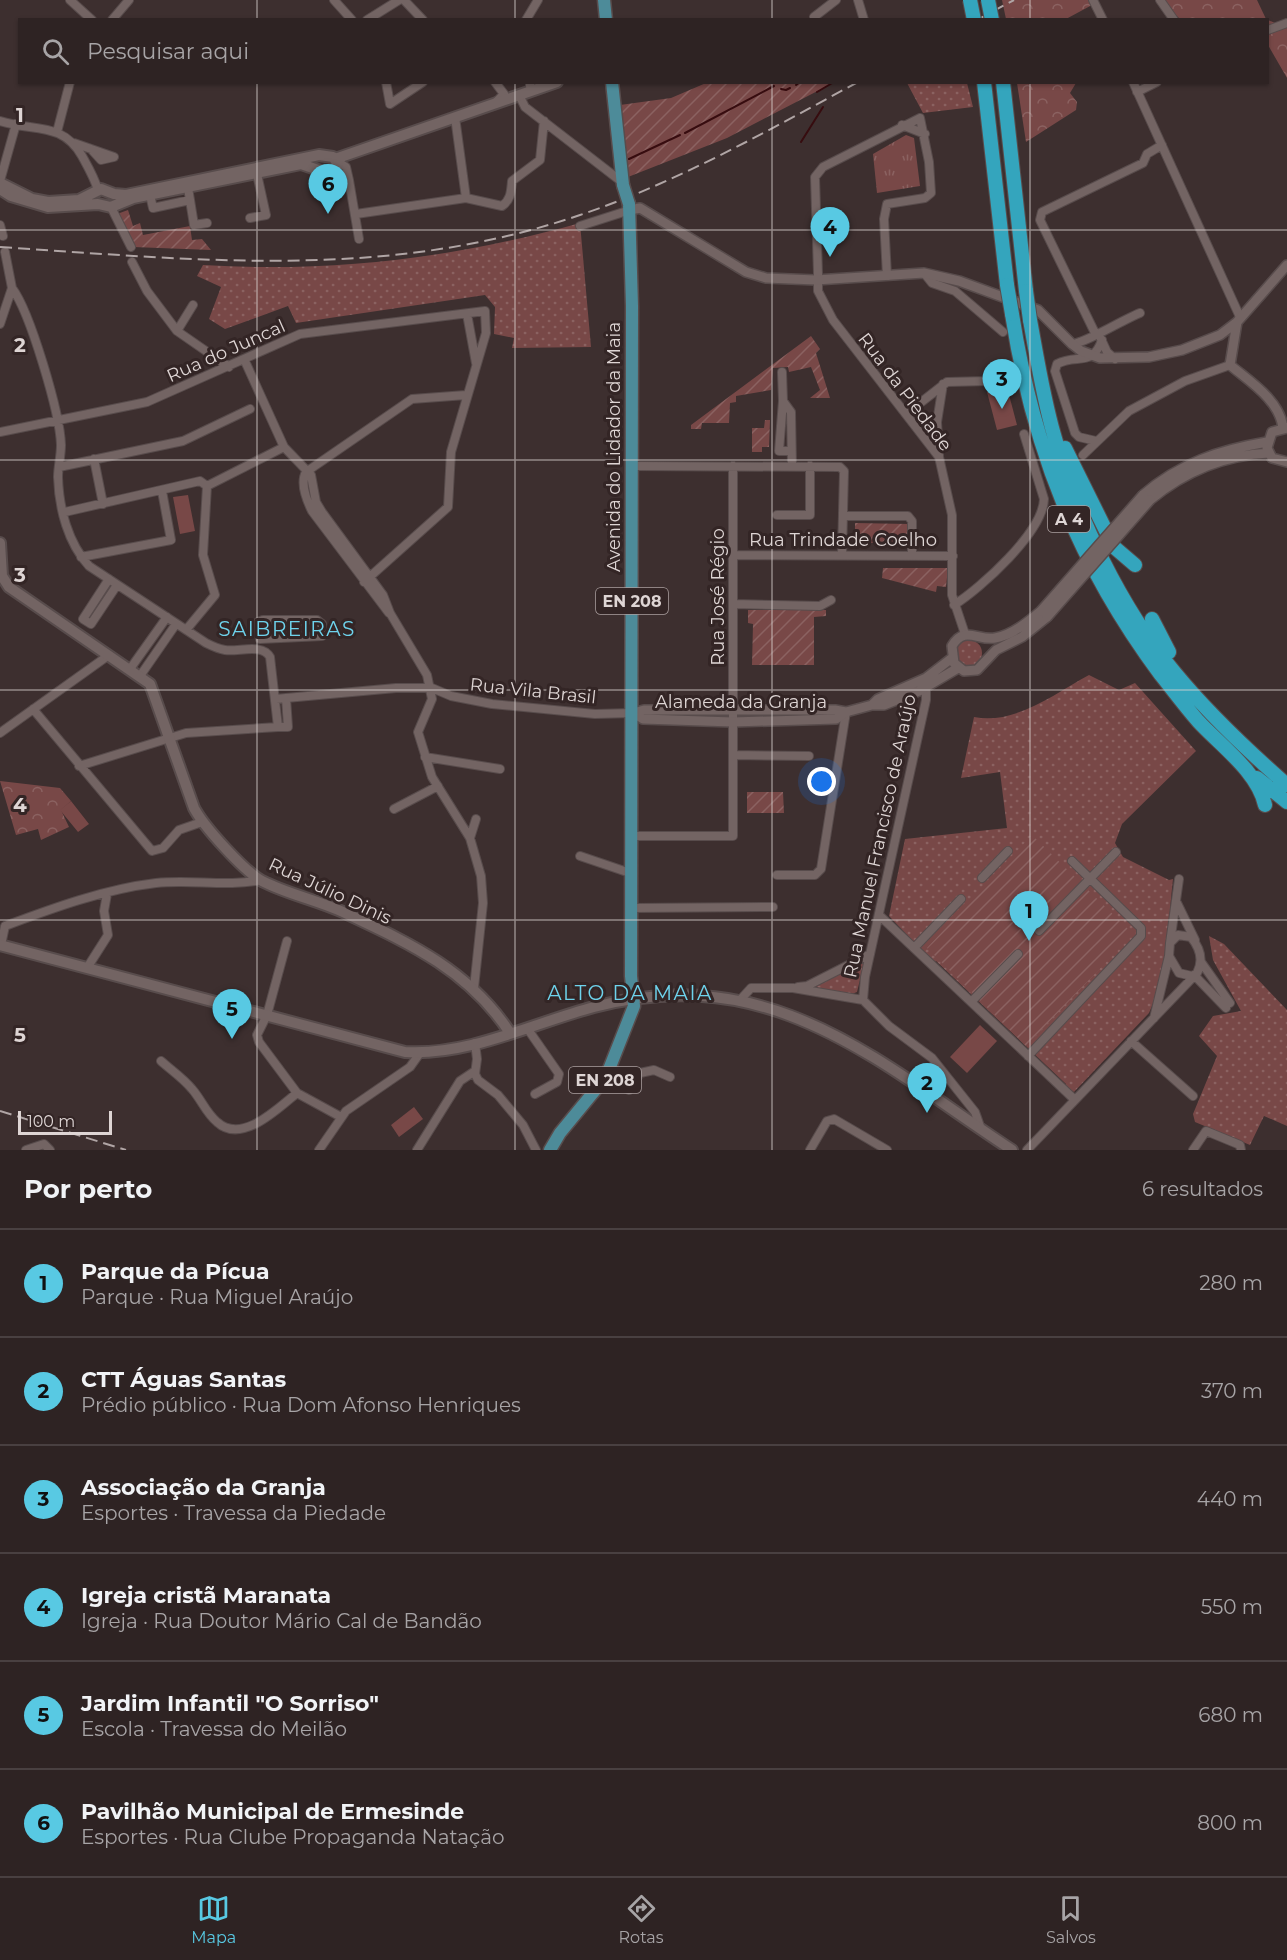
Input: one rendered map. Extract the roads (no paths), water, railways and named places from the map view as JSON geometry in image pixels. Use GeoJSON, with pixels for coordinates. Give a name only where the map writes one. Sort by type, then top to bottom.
{"type":"FeatureCollection","features":[{"type":"Feature","properties":{"kind":"highway"},"geometry":{"type":"LineString","coordinates":[[970,0],[974,18]]}},
{"type":"Feature","properties":{"kind":"highway"},"geometry":{"type":"LineString","coordinates":[[988,0],[992,18]]}},
{"type":"Feature","properties":{"kind":"highway","name":"A 4"},"geometry":{"type":"LineString","coordinates":[[984,84],[1020,369],[1033,419],[1073,530],[1132,635],[1181,701],[1235,759],[1287,802]]}},
{"type":"Feature","properties":{"kind":"highway","name":"A 4"},"geometry":{"type":"LineString","coordinates":[[1003,84],[1030,320],[1054,435],[1079,509],[1102,556],[1145,630],[1175,673],[1244,746],[1287,785]]}},
{"type":"Feature","properties":{"kind":"highway"},"geometry":{"type":"LineString","coordinates":[[1054,435],[1068,451],[1114,547],[1135,565]]}},
{"type":"Feature","properties":{"kind":"highway"},"geometry":{"type":"LineString","coordinates":[[1152,619],[1166,647],[1201,701]]}},
{"type":"Feature","properties":{"kind":"highway"},"geometry":{"type":"LineString","coordinates":[[1235,759],[1258,786],[1265,805]]}},
{"type":"Feature","properties":{"kind":"main road"},"geometry":{"type":"LineString","coordinates":[[604,0],[606,18]]}},
{"type":"Feature","properties":{"kind":"main road"},"geometry":{"type":"LineString","coordinates":[[334,159],[346,148],[533,84]]}},
{"type":"Feature","properties":{"kind":"main road"},"geometry":{"type":"LineString","coordinates":[[0,189],[12,196],[48,207],[98,204],[113,207],[150,195],[263,171],[317,156],[334,159],[551,84]]}},
{"type":"Feature","properties":{"kind":"main road","name":"EN 208"},"geometry":{"type":"LineString","coordinates":[[612,84],[622,184]]}},
{"type":"Feature","properties":{"kind":"main road"},"geometry":{"type":"LineString","coordinates":[[315,168],[313,160],[317,156]]}},
{"type":"Feature","properties":{"kind":"main road"},"geometry":{"type":"LineString","coordinates":[[0,182],[32,199],[48,202],[79,200],[96,191],[126,195],[301,164],[331,172],[336,169],[334,159]]}},
{"type":"Feature","properties":{"kind":"main road","name":"Avenida do Lidador da Maia"},"geometry":{"type":"LineString","coordinates":[[622,184],[630,207],[633,466],[633,997]]}},
{"type":"Feature","properties":{"kind":"main road"},"geometry":{"type":"LineString","coordinates":[[96,191],[93,198],[98,204]]}},
{"type":"Feature","properties":{"kind":"main road"},"geometry":{"type":"LineString","coordinates":[[113,207],[117,199],[114,194]]}},
{"type":"Feature","properties":{"kind":"main road"},"geometry":{"type":"LineString","coordinates":[[0,543],[1,576]]}},
{"type":"Feature","properties":{"kind":"main road","name":"Rua Júlio Dinis"},"geometry":{"type":"LineString","coordinates":[[1,576],[9,587],[140,676],[155,693],[185,782],[202,822],[261,880],[342,911],[443,964],[474,988],[510,1033]]}},
{"type":"Feature","properties":{"kind":"main road"},"geometry":{"type":"LineString","coordinates":[[0,945],[405,1052],[446,1050],[633,997],[683,994],[741,999],[808,1021],[843,1038],[1012,1150]]}},
{"type":"Feature","properties":{"kind":"main road","name":"EN 208"},"geometry":{"type":"LineString","coordinates":[[550,1150],[560,1133],[605,1080],[634,1006],[633,997]]}},
{"type":"Feature","properties":{"kind":"street"},"geometry":{"type":"LineString","coordinates":[[70,0],[90,18]]}},
{"type":"Feature","properties":{"kind":"street"},"geometry":{"type":"LineString","coordinates":[[114,18],[129,0]]}},
{"type":"Feature","properties":{"kind":"street"},"geometry":{"type":"LineString","coordinates":[[334,0],[350,18]]}},
{"type":"Feature","properties":{"kind":"street"},"geometry":{"type":"LineString","coordinates":[[372,18],[399,0]]}},
{"type":"Feature","properties":{"kind":"street"},"geometry":{"type":"LineString","coordinates":[[404,0],[421,18]]}},
{"type":"Feature","properties":{"kind":"street"},"geometry":{"type":"LineString","coordinates":[[527,18],[538,0]]}},
{"type":"Feature","properties":{"kind":"street"},"geometry":{"type":"LineString","coordinates":[[814,17],[836,0]]}},
{"type":"Feature","properties":{"kind":"street"},"geometry":{"type":"LineString","coordinates":[[858,0],[863,18]]}},
{"type":"Feature","properties":{"kind":"street"},"geometry":{"type":"LineString","coordinates":[[1093,0],[1101,18]]}},
{"type":"Feature","properties":{"kind":"street"},"geometry":{"type":"LineString","coordinates":[[1160,0],[1173,18]]}},
{"type":"Feature","properties":{"kind":"street"},"geometry":{"type":"LineString","coordinates":[[1269,30],[1287,23]]}},
{"type":"Feature","properties":{"kind":"street"},"geometry":{"type":"LineString","coordinates":[[57,132],[69,84]]}},
{"type":"Feature","properties":{"kind":"street"},"geometry":{"type":"LineString","coordinates":[[386,84],[390,104],[420,84]]}},
{"type":"Feature","properties":{"kind":"street"},"geometry":{"type":"LineString","coordinates":[[481,108],[500,99],[504,94],[496,84]]}},
{"type":"Feature","properties":{"kind":"street"},"geometry":{"type":"LineString","coordinates":[[1134,84],[1162,145],[1231,331],[1230,365]]}},
{"type":"Feature","properties":{"kind":"street"},"geometry":{"type":"LineString","coordinates":[[1137,92],[1153,84]]}},
{"type":"Feature","properties":{"kind":"street"},"geometry":{"type":"LineString","coordinates":[[519,95],[525,107],[622,184]]}},
{"type":"Feature","properties":{"kind":"street"},"geometry":{"type":"LineString","coordinates":[[455,117],[466,198]]}},
{"type":"Feature","properties":{"kind":"street"},"geometry":{"type":"LineString","coordinates":[[887,276],[884,219],[887,204],[925,198],[930,192],[925,134],[920,118],[902,125]]}},
{"type":"Feature","properties":{"kind":"street"},"geometry":{"type":"LineString","coordinates":[[0,120],[57,132],[74,143],[91,149]]}},
{"type":"Feature","properties":{"kind":"street"},"geometry":{"type":"LineString","coordinates":[[356,214],[466,198],[502,206],[507,203],[511,195],[512,181],[540,160],[544,121]]}},
{"type":"Feature","properties":{"kind":"street"},"geometry":{"type":"LineString","coordinates":[[0,182],[16,124]]}},
{"type":"Feature","properties":{"kind":"street"},"geometry":{"type":"LineString","coordinates":[[902,125],[925,134]]}},
{"type":"Feature","properties":{"kind":"street","name":"Rua da Piedade"},"geometry":{"type":"LineString","coordinates":[[902,125],[823,167],[815,177],[816,280],[818,291],[833,321],[939,457],[952,515],[954,605],[965,634]]}},
{"type":"Feature","properties":{"kind":"street"},"geometry":{"type":"LineString","coordinates":[[74,143],[94,177],[96,191]]}},
{"type":"Feature","properties":{"kind":"street"},"geometry":{"type":"LineString","coordinates":[[1115,359],[1107,352],[1098,336],[1040,220],[1042,212],[1143,163],[1147,154],[1162,145]]}},
{"type":"Feature","properties":{"kind":"street"},"geometry":{"type":"LineString","coordinates":[[334,159],[345,167],[356,214],[359,239]]}},
{"type":"Feature","properties":{"kind":"street"},"geometry":{"type":"LineString","coordinates":[[250,218],[266,214],[263,171]]}},
{"type":"Feature","properties":{"kind":"street"},"geometry":{"type":"LineString","coordinates":[[331,172],[349,180]]}},
{"type":"Feature","properties":{"kind":"street"},"geometry":{"type":"LineString","coordinates":[[189,188],[194,225],[207,223]]}},
{"type":"Feature","properties":{"kind":"street"},"geometry":{"type":"LineString","coordinates":[[150,195],[153,208],[190,200]]}},
{"type":"Feature","properties":{"kind":"street"},"geometry":{"type":"LineString","coordinates":[[113,207],[131,247]]}},
{"type":"Feature","properties":{"kind":"street"},"geometry":{"type":"LineString","coordinates":[[580,226],[630,207],[640,208],[746,272],[766,278],[816,280],[924,273],[959,281],[1031,307],[1044,315],[1072,344],[1090,356],[1115,359],[1149,357],[1196,346],[1231,331],[1287,265]]}},
{"type":"Feature","properties":{"kind":"street"},"geometry":{"type":"LineString","coordinates":[[0,225],[3,236]]}},
{"type":"Feature","properties":{"kind":"street"},"geometry":{"type":"LineString","coordinates":[[5,252],[12,288],[26,316],[57,419],[61,446],[58,479],[69,539],[81,557],[109,579],[186,630],[223,650],[267,651],[270,657],[278,727]]}},
{"type":"Feature","properties":{"kind":"street"},"geometry":{"type":"LineString","coordinates":[[132,262],[147,291],[177,331],[229,367]]}},
{"type":"Feature","properties":{"kind":"street"},"geometry":{"type":"LineString","coordinates":[[924,273],[932,283],[955,291],[1003,332]]}},
{"type":"Feature","properties":{"kind":"street"},"geometry":{"type":"LineString","coordinates":[[0,324],[12,288]]}},
{"type":"Feature","properties":{"kind":"street"},"geometry":{"type":"LineString","coordinates":[[177,331],[194,305]]}},
{"type":"Feature","properties":{"kind":"street"},"geometry":{"type":"LineString","coordinates":[[367,579],[448,507],[451,452],[486,333],[484,311],[467,314],[476,365]]}},
{"type":"Feature","properties":{"kind":"street"},"geometry":{"type":"LineString","coordinates":[[1072,344],[1086,342],[1140,313]]}},
{"type":"Feature","properties":{"kind":"street","name":"Rua do Juncal"},"geometry":{"type":"LineString","coordinates":[[0,432],[147,402],[300,334],[467,314]]}},
{"type":"Feature","properties":{"kind":"street"},"geometry":{"type":"LineString","coordinates":[[1096,441],[1075,434],[1055,371],[1057,364],[1064,360],[1083,360],[1098,352],[1098,336]]}},
{"type":"Feature","properties":{"kind":"street"},"geometry":{"type":"LineString","coordinates":[[244,359],[284,447],[311,475],[313,503],[390,613],[427,675],[432,688],[432,699],[418,732],[425,757],[438,786],[470,838],[481,876],[483,893],[474,988]]}},
{"type":"Feature","properties":{"kind":"street"},"geometry":{"type":"LineString","coordinates":[[1230,365],[1259,388],[1282,420],[1285,428],[1272,432],[1267,442],[1269,453],[1277,461],[1287,462]]}},
{"type":"Feature","properties":{"kind":"street"},"geometry":{"type":"LineString","coordinates":[[1083,455],[1129,411],[1185,381],[1230,365]]}},
{"type":"Feature","properties":{"kind":"street"},"geometry":{"type":"LineString","coordinates":[[782,372],[783,401],[779,451],[791,451]]}},
{"type":"Feature","properties":{"kind":"street"},"geometry":{"type":"LineString","coordinates":[[906,414],[943,384],[1010,377]]}},
{"type":"Feature","properties":{"kind":"street"},"geometry":{"type":"LineString","coordinates":[[939,457],[937,422],[943,384]]}},
{"type":"Feature","properties":{"kind":"street"},"geometry":{"type":"LineString","coordinates":[[306,471],[412,399],[466,395]]}},
{"type":"Feature","properties":{"kind":"street"},"geometry":{"type":"LineString","coordinates":[[783,401],[791,412],[792,466]]}},
{"type":"Feature","properties":{"kind":"street"},"geometry":{"type":"LineString","coordinates":[[59,467],[183,441],[250,409]]}},
{"type":"Feature","properties":{"kind":"street"},"geometry":{"type":"LineString","coordinates":[[954,605],[992,575],[1015,552],[1043,510],[1044,500],[1024,434]]}},
{"type":"Feature","properties":{"kind":"street","name":"Alameda da Granja"},"geometry":{"type":"LineString","coordinates":[[633,713],[644,711],[734,717],[835,710],[846,712],[872,705],[884,705],[958,668],[970,672],[977,670],[982,667],[989,656],[1032,630],[1146,497],[1177,470],[1200,458],[1227,449],[1267,442]]}},
{"type":"Feature","properties":{"kind":"street"},"geometry":{"type":"LineString","coordinates":[[207,486],[284,447]]}},
{"type":"Feature","properties":{"kind":"street","name":"Alameda da Granja"},"geometry":{"type":"LineString","coordinates":[[1146,497],[1202,467],[1238,455],[1269,453]]}},
{"type":"Feature","properties":{"kind":"street"},"geometry":{"type":"LineString","coordinates":[[94,459],[103,504]]}},
{"type":"Feature","properties":{"kind":"street"},"geometry":{"type":"LineString","coordinates":[[633,466],[840,467],[844,471],[842,555]]}},
{"type":"Feature","properties":{"kind":"street","name":"Rua José Régio"},"geometry":{"type":"LineString","coordinates":[[632,836],[733,836],[733,466]]}},
{"type":"Feature","properties":{"kind":"street"},"geometry":{"type":"LineString","coordinates":[[777,514],[810,515],[810,466]]}},
{"type":"Feature","properties":{"kind":"street"},"geometry":{"type":"LineString","coordinates":[[65,513],[200,481],[207,486]]}},
{"type":"Feature","properties":{"kind":"street"},"geometry":{"type":"LineString","coordinates":[[186,630],[215,595],[203,555],[207,486]]}},
{"type":"Feature","properties":{"kind":"street"},"geometry":{"type":"LineString","coordinates":[[81,557],[171,540],[162,491]]}},
{"type":"Feature","properties":{"kind":"street"},"geometry":{"type":"LineString","coordinates":[[843,516],[908,516],[912,521],[912,555]]}},
{"type":"Feature","properties":{"kind":"street","name":"Rua Trindade Coelho"},"geometry":{"type":"LineString","coordinates":[[733,555],[953,556]]}},
{"type":"Feature","properties":{"kind":"street"},"geometry":{"type":"LineString","coordinates":[[109,579],[83,619],[91,624],[117,585]]}},
{"type":"Feature","properties":{"kind":"street"},"geometry":{"type":"LineString","coordinates":[[733,604],[820,606],[831,600]]}},
{"type":"Feature","properties":{"kind":"street","name":"Alameda da Granja"},"geometry":{"type":"LineString","coordinates":[[982,639],[1006,635],[1044,614]]}},
{"type":"Feature","properties":{"kind":"street"},"geometry":{"type":"LineString","coordinates":[[130,669],[167,617]]}},
{"type":"Feature","properties":{"kind":"street"},"geometry":{"type":"LineString","coordinates":[[257,649],[260,639],[258,622],[263,620],[317,620],[322,624],[322,636],[316,639],[260,639]]}},
{"type":"Feature","properties":{"kind":"street"},"geometry":{"type":"LineString","coordinates":[[140,676],[176,624]]}},
{"type":"Feature","properties":{"kind":"street"},"geometry":{"type":"LineString","coordinates":[[965,634],[982,639],[989,650],[989,656]]}},
{"type":"Feature","properties":{"kind":"street","name":"Alameda da Granja"},"geometry":{"type":"LineString","coordinates":[[926,682],[952,658],[952,646],[965,634]]}},
{"type":"Feature","properties":{"kind":"street"},"geometry":{"type":"LineString","coordinates":[[0,733],[109,655]]}},
{"type":"Feature","properties":{"kind":"street"},"geometry":{"type":"LineString","coordinates":[[952,658],[958,668]]}},
{"type":"Feature","properties":{"kind":"street","name":"Rua Manuel Francisco de Araújo"},"geometry":{"type":"LineString","coordinates":[[926,682],[870,954],[863,1000],[889,1026],[932,1058],[975,1112],[982,1131]]}},
{"type":"Feature","properties":{"kind":"street","name":"Rua Vila Brasil"},"geometry":{"type":"LineString","coordinates":[[276,699],[396,688],[432,688],[451,696],[492,704],[595,714],[633,713]]}},
{"type":"Feature","properties":{"kind":"street"},"geometry":{"type":"LineString","coordinates":[[79,766],[186,733],[288,727],[286,698]]}},
{"type":"Feature","properties":{"kind":"street"},"geometry":{"type":"LineString","coordinates":[[33,709],[152,852],[163,848],[178,831],[202,822]]}},
{"type":"Feature","properties":{"kind":"street"},"geometry":{"type":"LineString","coordinates":[[777,875],[815,875],[821,869],[846,712]]}},
{"type":"Feature","properties":{"kind":"street"},"geometry":{"type":"LineString","coordinates":[[733,755],[809,756]]}},
{"type":"Feature","properties":{"kind":"street"},"geometry":{"type":"LineString","coordinates":[[425,757],[500,769]]}},
{"type":"Feature","properties":{"kind":"street"},"geometry":{"type":"LineString","coordinates":[[394,809],[438,786]]}},
{"type":"Feature","properties":{"kind":"street"},"geometry":{"type":"LineString","coordinates":[[461,824],[476,819],[470,838]]}},
{"type":"Feature","properties":{"kind":"street"},"geometry":{"type":"LineString","coordinates":[[982,878],[1008,851]]}},
{"type":"Feature","properties":{"kind":"street"},"geometry":{"type":"LineString","coordinates":[[1040,931],[1116,852]]}},
{"type":"Feature","properties":{"kind":"street"},"geometry":{"type":"LineString","coordinates":[[580,856],[633,874]]}},
{"type":"Feature","properties":{"kind":"street"},"geometry":{"type":"LineString","coordinates":[[1028,1056],[1141,936],[1141,928],[1072,861]]}},
{"type":"Feature","properties":{"kind":"street"},"geometry":{"type":"LineString","coordinates":[[1154,1019],[1169,956],[1179,879]]}},
{"type":"Feature","properties":{"kind":"street"},"geometry":{"type":"LineString","coordinates":[[0,945],[5,926],[107,894],[154,884],[200,881],[247,883],[261,880]]}},
{"type":"Feature","properties":{"kind":"street"},"geometry":{"type":"LineString","coordinates":[[87,968],[108,934],[104,911],[107,894]]}},
{"type":"Feature","properties":{"kind":"street"},"geometry":{"type":"LineString","coordinates":[[914,948],[961,899]]}},
{"type":"Feature","properties":{"kind":"street"},"geometry":{"type":"LineString","coordinates":[[1169,956],[1179,973],[1193,975],[1228,1006],[1201,962],[1195,942],[1176,901]]}},
{"type":"Feature","properties":{"kind":"street"},"geometry":{"type":"LineString","coordinates":[[632,908],[773,907]]}},
{"type":"Feature","properties":{"kind":"street"},"geometry":{"type":"LineString","coordinates":[[879,915],[1075,1100]]}},
{"type":"Feature","properties":{"kind":"street"},"geometry":{"type":"LineString","coordinates":[[1170,943],[1175,937],[1182,935],[1191,937],[1195,942]]}},
{"type":"Feature","properties":{"kind":"street"},"geometry":{"type":"LineString","coordinates":[[286,941],[267,1015],[257,1035],[259,1042],[297,1093],[341,1117]]}},
{"type":"Feature","properties":{"kind":"street"},"geometry":{"type":"LineString","coordinates":[[741,999],[751,988],[807,986],[870,954]]}},
{"type":"Feature","properties":{"kind":"street"},"geometry":{"type":"LineString","coordinates":[[971,1002],[1018,954]]}},
{"type":"Feature","properties":{"kind":"street"},"geometry":{"type":"LineString","coordinates":[[1027,1150],[1189,984],[1201,962]]}},
{"type":"Feature","properties":{"kind":"street"},"geometry":{"type":"LineString","coordinates":[[793,988],[863,1000]]}},
{"type":"Feature","properties":{"kind":"street"},"geometry":{"type":"LineString","coordinates":[[527,1028],[559,1074],[557,1082],[535,1094]]}},
{"type":"Feature","properties":{"kind":"street"},"geometry":{"type":"LineString","coordinates":[[1131,1041],[1193,1096]]}},
{"type":"Feature","properties":{"kind":"street"},"geometry":{"type":"LineString","coordinates":[[475,1043],[477,1059],[475,1071],[478,1080],[498,1095],[523,1125],[536,1150]]}},
{"type":"Feature","properties":{"kind":"street"},"geometry":{"type":"LineString","coordinates":[[319,1150],[341,1117],[382,1084],[411,1067],[420,1053]]}},
{"type":"Feature","properties":{"kind":"street"},"geometry":{"type":"LineString","coordinates":[[160,1061],[186,1082],[210,1116],[228,1129],[238,1129],[258,1122],[297,1093]]}},
{"type":"Feature","properties":{"kind":"street"},"geometry":{"type":"LineString","coordinates":[[605,1080],[629,1090],[640,1073],[654,1070],[670,1077]]}},
{"type":"Feature","properties":{"kind":"street"},"geometry":{"type":"LineString","coordinates":[[417,1150],[460,1081],[475,1071]]}},
{"type":"Feature","properties":{"kind":"street"},"geometry":{"type":"LineString","coordinates":[[810,1150],[827,1121],[834,1119],[887,1150]]}},
{"type":"Feature","properties":{"kind":"street"},"geometry":{"type":"LineString","coordinates":[[1193,1150],[1206,1131],[1240,1145],[1241,1150]]}},
{"type":"Feature","properties":{"kind":"street"},"geometry":{"type":"LineString","coordinates":[[26,1150],[44,1144],[50,1150]]}},
{"type":"Feature","properties":{"kind":"waterway"},"geometry":{"type":"LineString","coordinates":[[817,92],[831,84]]}},
{"type":"Feature","properties":{"kind":"waterway"},"geometry":{"type":"LineString","coordinates":[[685,133],[774,86]]}},
{"type":"Feature","properties":{"kind":"waterway"},"geometry":{"type":"LineString","coordinates":[[781,89],[790,88]]}},
{"type":"Feature","properties":{"kind":"waterway"},"geometry":{"type":"LineString","coordinates":[[801,142],[823,107]]}},
{"type":"Feature","properties":{"kind":"waterway"},"geometry":{"type":"LineString","coordinates":[[629,159],[680,135]]}},
{"type":"Feature","properties":{"kind":"railway"},"geometry":{"type":"LineString","coordinates":[[981,18],[1014,0]]}},
{"type":"Feature","properties":{"kind":"railway"},"geometry":{"type":"LineString","coordinates":[[0,247],[147,257],[292,261],[364,258],[436,250],[508,236],[616,202],[722,154],[854,84]]}},
{"type":"Feature","properties":{"kind":"railway"},"geometry":{"type":"LineString","coordinates":[[0,1111],[126,1150]]}},
{"type":"Feature","properties":{"kind":"place","name":"Pavilhão Municipal de Ermesinde"},"geometry":{"type":"Point","coordinates":[328,214]}},
{"type":"Feature","properties":{"kind":"place","name":"Igreja cristã Maranata"},"geometry":{"type":"Point","coordinates":[830,257]}},
{"type":"Feature","properties":{"kind":"place","name":"Associação da Granja"},"geometry":{"type":"Point","coordinates":[1002,409]}},
{"type":"Feature","properties":{"kind":"place","name":"Parque da Pícua"},"geometry":{"type":"Point","coordinates":[1029,941]}},
{"type":"Feature","properties":{"kind":"place","name":"Jardim Infantil \"O Sorriso\""},"geometry":{"type":"Point","coordinates":[232,1039]}},
{"type":"Feature","properties":{"kind":"place","name":"CTT Águas Santas"},"geometry":{"type":"Point","coordinates":[927,1113]}},
{"type":"Feature","properties":{"kind":"district","name":"SAIBREIRAS"},"geometry":{"type":"Point","coordinates":[287,629]}},
{"type":"Feature","properties":{"kind":"district","name":"ALTO DA MAIA"},"geometry":{"type":"Point","coordinates":[630,993]}}]}
